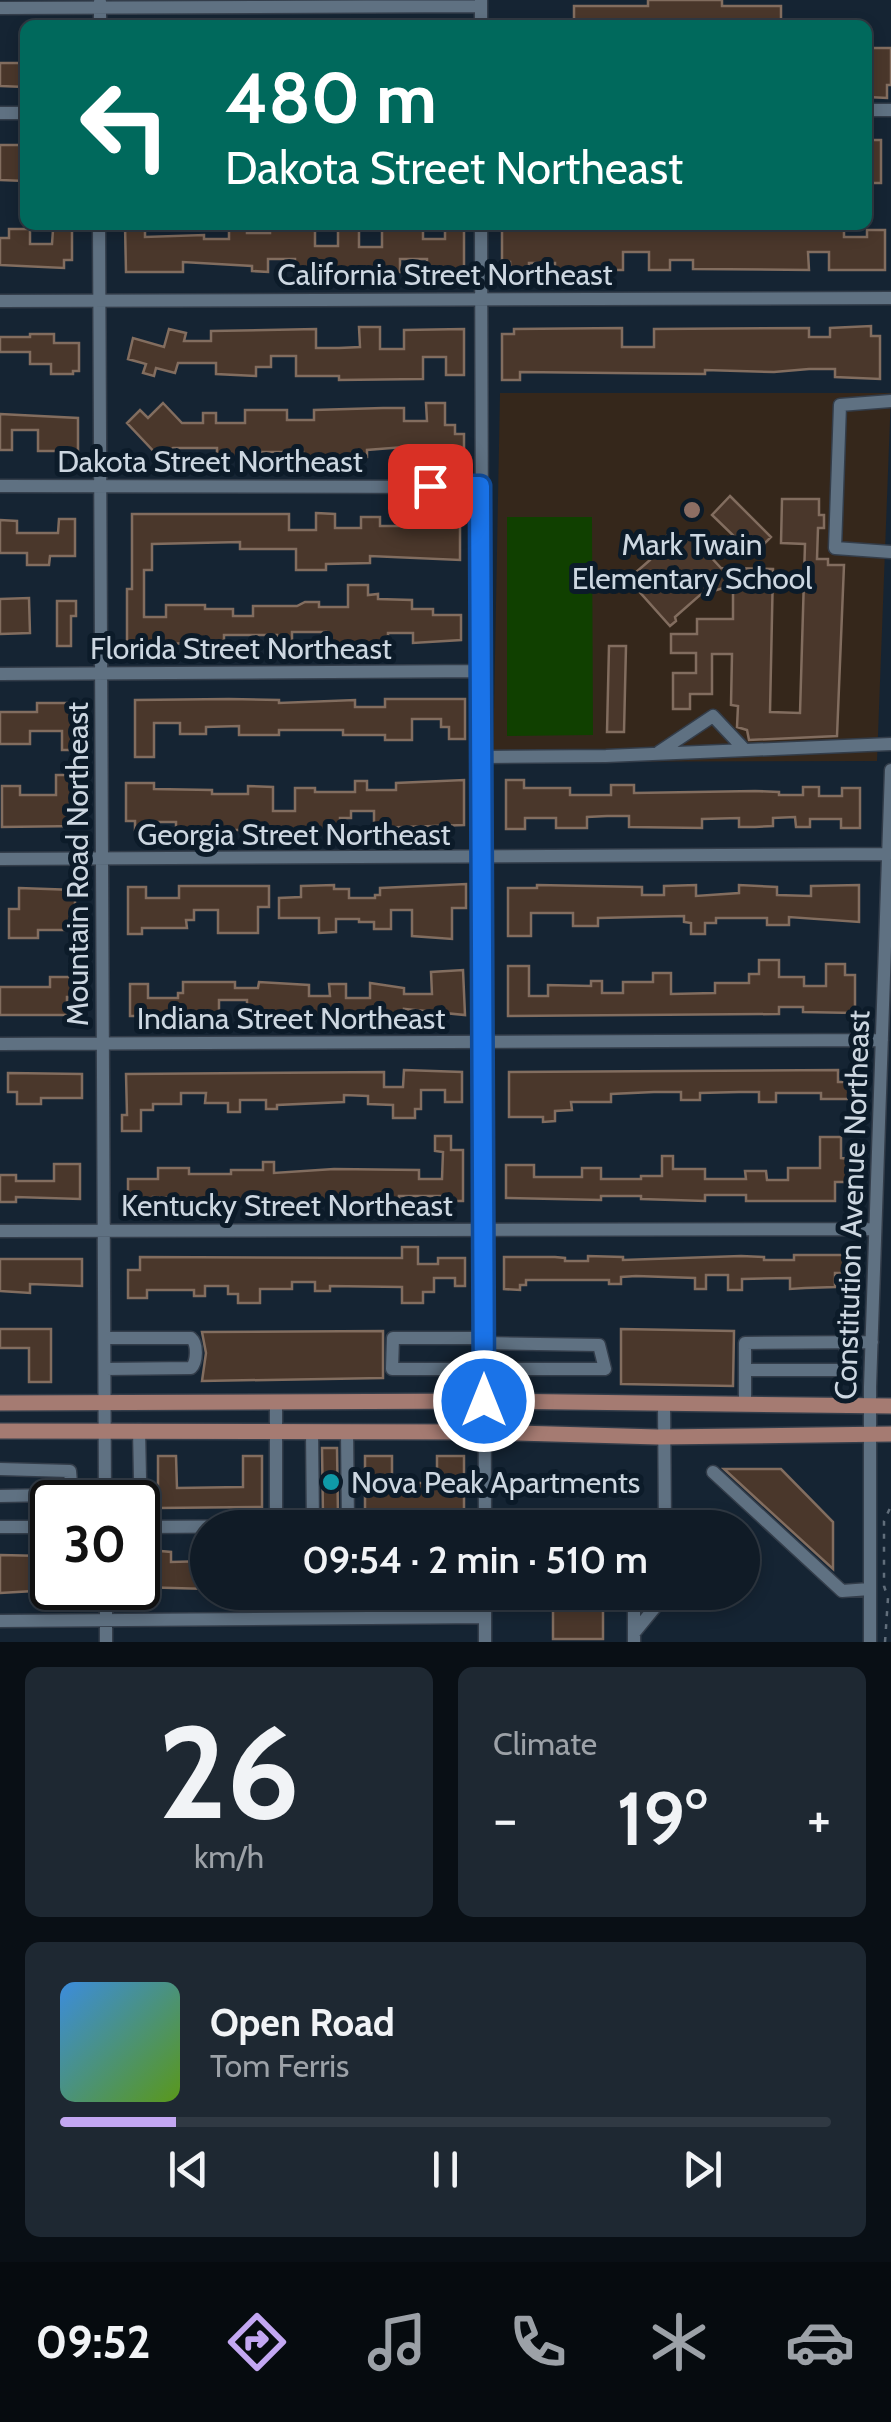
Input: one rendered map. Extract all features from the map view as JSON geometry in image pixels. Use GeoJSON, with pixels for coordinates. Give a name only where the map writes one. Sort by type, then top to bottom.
{"type":"FeatureCollection","features":[{"type":"Feature","properties":{"kind":"main road"},"geometry":{"type":"LineString","coordinates":[[0,1403],[484,1401],[891,1406]]}},
{"type":"Feature","properties":{"kind":"main road"},"geometry":{"type":"LineString","coordinates":[[0,1431],[276,1430],[666,1437],[891,1434]]}},
{"type":"Feature","properties":{"kind":"street"},"geometry":{"type":"LineString","coordinates":[[0,8],[481,3]]}},
{"type":"Feature","properties":{"kind":"street","name":"Mountain Road Northeast"},"geometry":{"type":"LineString","coordinates":[[100,230],[105,1480]]}},
{"type":"Feature","properties":{"kind":"street"},"geometry":{"type":"LineString","coordinates":[[481,230],[485,1510]]}},
{"type":"Feature","properties":{"kind":"street","name":"California Street Northeast"},"geometry":{"type":"LineString","coordinates":[[0,301],[891,298]]}},
{"type":"Feature","properties":{"kind":"street"},"geometry":{"type":"LineString","coordinates":[[891,400],[840,405],[835,548],[891,552]]}},
{"type":"Feature","properties":{"kind":"street","name":"Dakota Street Northeast"},"geometry":{"type":"LineString","coordinates":[[0,486],[480,486]]}},
{"type":"Feature","properties":{"kind":"street","name":"Florida Street Northeast"},"geometry":{"type":"LineString","coordinates":[[0,674],[483,671]]}},
{"type":"Feature","properties":{"kind":"street"},"geometry":{"type":"LineString","coordinates":[[656,754],[713,716],[745,750]]}},
{"type":"Feature","properties":{"kind":"street"},"geometry":{"type":"LineString","coordinates":[[483,757],[891,744]]}},
{"type":"Feature","properties":{"kind":"street","name":"Constitution Avenue Northeast"},"geometry":{"type":"LineString","coordinates":[[870,1642],[870,1406],[872,1342],[882,1258],[875,1228],[885,1106],[882,1040],[888,955],[891,770]]}},
{"type":"Feature","properties":{"kind":"street","name":"Georgia Street Northeast"},"geometry":{"type":"LineString","coordinates":[[0,859],[888,854]]}},
{"type":"Feature","properties":{"kind":"street","name":"Indiana Street Northeast"},"geometry":{"type":"LineString","coordinates":[[0,1044],[882,1040]]}},
{"type":"Feature","properties":{"kind":"street","name":"Kentucky Street Northeast"},"geometry":{"type":"LineString","coordinates":[[0,1231],[875,1228]]}},
{"type":"Feature","properties":{"kind":"street"},"geometry":{"type":"LineString","coordinates":[[104,1338],[191,1338],[195,1343],[195,1362],[191,1368],[104,1369]]}},
{"type":"Feature","properties":{"kind":"street"},"geometry":{"type":"LineString","coordinates":[[392,1338],[485,1340],[599,1345],[604,1369],[392,1369],[392,1338]]}},
{"type":"Feature","properties":{"kind":"street"},"geometry":{"type":"LineString","coordinates":[[744,1405],[745,1343],[872,1342]]}},
{"type":"Feature","properties":{"kind":"street"},"geometry":{"type":"LineString","coordinates":[[744,1370],[845,1370],[846,1343]]}},
{"type":"Feature","properties":{"kind":"street"},"geometry":{"type":"LineString","coordinates":[[276,1402],[276,1510]]}},
{"type":"Feature","properties":{"kind":"street"},"geometry":{"type":"LineString","coordinates":[[664,1405],[665,1510]]}},
{"type":"Feature","properties":{"kind":"street"},"geometry":{"type":"LineString","coordinates":[[139,1480],[140,1430]]}},
{"type":"Feature","properties":{"kind":"street"},"geometry":{"type":"LineString","coordinates":[[312,1431],[313,1510]]}},
{"type":"Feature","properties":{"kind":"street"},"geometry":{"type":"LineString","coordinates":[[347,1431],[348,1510]]}},
{"type":"Feature","properties":{"kind":"street"},"geometry":{"type":"LineString","coordinates":[[0,1469],[70,1470],[71,1480]]}},
{"type":"Feature","properties":{"kind":"street"},"geometry":{"type":"LineString","coordinates":[[713,1472],[842,1591],[870,1589]]}},
{"type":"Feature","properties":{"kind":"street"},"geometry":{"type":"LineString","coordinates":[[0,1496],[30,1496]]}},
{"type":"Feature","properties":{"kind":"street"},"geometry":{"type":"LineString","coordinates":[[0,1527],[30,1528]]}},
{"type":"Feature","properties":{"kind":"street"},"geometry":{"type":"LineString","coordinates":[[160,1527],[190,1527]]}},
{"type":"Feature","properties":{"kind":"street"},"geometry":{"type":"LineString","coordinates":[[106,1610],[106,1642]]}},
{"type":"Feature","properties":{"kind":"street"},"geometry":{"type":"LineString","coordinates":[[485,1610],[485,1642]]}},
{"type":"Feature","properties":{"kind":"street"},"geometry":{"type":"LineString","coordinates":[[634,1610],[634,1638]]}},
{"type":"Feature","properties":{"kind":"street"},"geometry":{"type":"LineString","coordinates":[[634,1638],[654,1610]]}},
{"type":"Feature","properties":{"kind":"street"},"geometry":{"type":"LineString","coordinates":[[0,1621],[485,1617]]}},
{"type":"Feature","properties":{"kind":"path"},"geometry":{"type":"LineString","coordinates":[[885,1642],[888,1598],[884,1586],[884,1521],[891,1506]]}},
{"type":"Feature","properties":{"kind":"shaded area","name":"Mark Twain Elementary School"},"geometry":{"type":"Polygon","coordinates":[[[500,393],[891,393],[877,761],[493,762],[500,393]]]}},
{"type":"Feature","properties":{"kind":"green space"},"geometry":{"type":"Polygon","coordinates":[[[507,517],[592,517],[593,735],[507,736],[507,517]]]}},
{"type":"Feature","properties":{"kind":"building"},"geometry":{"type":"Polygon","coordinates":[[[648,0],[722,0],[722,6],[781,6],[781,20],[574,20],[574,6],[648,6],[648,0]]]}},
{"type":"Feature","properties":{"kind":"building"},"geometry":{"type":"Polygon","coordinates":[[[872,48],[891,48],[887,98],[872,97],[872,48]]]}},
{"type":"Feature","properties":{"kind":"building"},"geometry":{"type":"Polygon","coordinates":[[[0,63],[20,63],[20,87],[0,86],[0,63]]]}},
{"type":"Feature","properties":{"kind":"building"},"geometry":{"type":"Polygon","coordinates":[[[872,140],[881,140],[881,183],[872,183],[872,140]]]}},
{"type":"Feature","properties":{"kind":"building"},"geometry":{"type":"Polygon","coordinates":[[[0,145],[20,145],[20,181],[0,180],[0,145]]]}},
{"type":"Feature","properties":{"kind":"building"},"geometry":{"type":"Polygon","coordinates":[[[9,229],[30,230],[30,244],[52,244],[53,230],[72,230],[72,260],[64,260],[64,268],[0,265],[0,238],[9,238],[9,229]]]}},
{"type":"Feature","properties":{"kind":"building"},"geometry":{"type":"Polygon","coordinates":[[[125,230],[145,230],[145,237],[204,235],[204,239],[229,239],[229,230],[315,230],[315,246],[338,246],[338,230],[359,230],[359,247],[382,247],[382,230],[423,230],[423,239],[445,239],[445,230],[464,230],[464,269],[427,270],[427,259],[400,259],[400,272],[295,270],[295,259],[268,259],[268,272],[252,271],[252,266],[183,262],[183,272],[126,272],[125,230]]]}},
{"type":"Feature","properties":{"kind":"building"},"geometry":{"type":"Polygon","coordinates":[[[502,230],[844,230],[844,237],[867,237],[867,230],[885,230],[885,270],[829,270],[829,252],[808,252],[809,270],[693,269],[693,260],[670,260],[670,270],[649,270],[649,252],[623,252],[623,270],[555,270],[555,263],[529,263],[529,269],[510,269],[510,262],[502,262],[502,230]]]}},
{"type":"Feature","properties":{"kind":"building"},"geometry":{"type":"Polygon","coordinates":[[[871,326],[871,336],[880,336],[880,379],[835,377],[835,369],[809,369],[705,370],[705,374],[520,372],[520,380],[502,380],[502,334],[514,334],[514,329],[622,328],[622,347],[654,347],[654,329],[809,328],[809,337],[830,337],[830,328],[871,326]]]}},
{"type":"Feature","properties":{"kind":"building"},"geometry":{"type":"Polygon","coordinates":[[[359,327],[380,327],[380,349],[404,349],[404,330],[464,329],[464,375],[446,375],[446,357],[423,357],[423,379],[339,380],[339,376],[296,376],[296,356],[271,356],[271,367],[256,367],[256,376],[216,374],[216,363],[178,363],[175,373],[156,368],[154,376],[143,373],[146,364],[128,359],[133,338],[164,347],[169,329],[186,333],[184,341],[211,341],[211,331],[316,329],[316,348],[339,348],[360,347],[359,327]]]}},
{"type":"Feature","properties":{"kind":"building"},"geometry":{"type":"Polygon","coordinates":[[[54,334],[54,343],[79,343],[79,371],[51,374],[51,364],[30,364],[30,352],[0,352],[0,337],[54,334]]]}},
{"type":"Feature","properties":{"kind":"building"},"geometry":{"type":"Polygon","coordinates":[[[163,403],[182,423],[203,423],[203,413],[216,413],[216,423],[245,423],[245,410],[287,410],[287,420],[314,420],[314,410],[383,408],[404,408],[404,421],[427,421],[426,403],[445,403],[445,425],[455,425],[455,434],[464,434],[464,458],[404,458],[404,447],[367,450],[367,457],[237,452],[237,457],[217,457],[217,448],[173,448],[161,459],[127,423],[140,410],[148,418],[163,403]]]}},
{"type":"Feature","properties":{"kind":"building"},"geometry":{"type":"Polygon","coordinates":[[[0,414],[78,418],[78,451],[38,451],[38,430],[12,430],[12,450],[0,450],[0,414]]]}},
{"type":"Feature","properties":{"kind":"building"},"geometry":{"type":"Polygon","coordinates":[[[730,496],[771,537],[759,549],[749,539],[743,545],[712,515],[730,496]]]}},
{"type":"Feature","properties":{"kind":"building"},"geometry":{"type":"Polygon","coordinates":[[[782,499],[819,499],[824,528],[818,528],[817,559],[828,559],[828,565],[844,565],[837,736],[749,740],[747,730],[737,727],[738,706],[731,705],[732,654],[712,654],[712,694],[690,694],[690,709],[673,709],[673,673],[696,673],[696,653],[671,653],[671,634],[697,634],[697,619],[733,619],[733,585],[700,595],[670,626],[628,579],[650,560],[648,553],[671,532],[686,540],[693,538],[721,568],[773,569],[770,712],[800,713],[805,544],[781,543],[782,499]]]}},
{"type":"Feature","properties":{"kind":"building"},"geometry":{"type":"Polygon","coordinates":[[[316,513],[335,514],[335,528],[361,528],[361,517],[380,517],[380,526],[404,526],[404,514],[460,514],[460,560],[370,556],[370,563],[326,564],[326,570],[296,570],[296,549],[240,549],[240,542],[152,544],[152,570],[144,570],[144,617],[166,617],[166,605],[233,609],[233,616],[253,616],[253,606],[319,602],[319,607],[348,607],[348,585],[368,585],[368,595],[378,594],[378,599],[412,600],[412,609],[433,609],[433,615],[461,615],[461,640],[413,643],[413,633],[388,633],[388,644],[326,643],[326,632],[292,632],[292,642],[277,642],[277,635],[224,635],[224,643],[127,644],[132,514],[289,514],[289,530],[316,530],[316,513]]]}},
{"type":"Feature","properties":{"kind":"building"},"geometry":{"type":"Polygon","coordinates":[[[59,519],[75,519],[75,556],[50,556],[49,565],[27,565],[27,553],[0,553],[0,520],[17,521],[17,533],[58,533],[59,519]]]}},
{"type":"Feature","properties":{"kind":"building"},"geometry":{"type":"Polygon","coordinates":[[[29,598],[30,633],[0,634],[0,599],[29,598]]]}},
{"type":"Feature","properties":{"kind":"building"},"geometry":{"type":"Polygon","coordinates":[[[57,601],[76,601],[76,616],[71,616],[71,646],[57,646],[57,601]]]}},
{"type":"Feature","properties":{"kind":"building"},"geometry":{"type":"Polygon","coordinates":[[[609,646],[626,646],[624,732],[607,732],[609,646]]]}},
{"type":"Feature","properties":{"kind":"building"},"geometry":{"type":"Polygon","coordinates":[[[385,699],[465,699],[465,739],[449,739],[449,727],[441,727],[441,719],[412,719],[412,740],[385,740],[385,735],[343,735],[343,730],[279,730],[279,735],[239,735],[239,726],[206,727],[206,734],[180,734],[180,723],[154,723],[154,757],[135,757],[135,700],[279,703],[355,700],[355,707],[385,707],[385,699]]]}},
{"type":"Feature","properties":{"kind":"building"},"geometry":{"type":"Polygon","coordinates":[[[37,703],[81,703],[81,750],[62,750],[62,731],[30,731],[30,744],[0,744],[0,712],[37,712],[37,703]]]}},
{"type":"Feature","properties":{"kind":"building"},"geometry":{"type":"Polygon","coordinates":[[[56,775],[78,775],[78,826],[2,827],[2,786],[20,786],[20,795],[56,795],[56,775]]]}},
{"type":"Feature","properties":{"kind":"building"},"geometry":{"type":"Polygon","coordinates":[[[464,780],[464,825],[374,828],[374,811],[351,811],[351,818],[340,818],[340,829],[176,830],[176,822],[154,822],[154,830],[135,830],[135,821],[126,821],[126,783],[154,783],[154,789],[212,790],[212,794],[248,794],[248,786],[273,787],[273,811],[295,811],[295,788],[355,792],[355,781],[367,781],[367,790],[396,790],[396,783],[464,780]]]}},
{"type":"Feature","properties":{"kind":"building"},"geometry":{"type":"Polygon","coordinates":[[[506,780],[524,780],[524,788],[570,788],[570,795],[611,795],[611,785],[634,785],[634,793],[755,791],[779,795],[803,795],[803,787],[819,787],[819,796],[842,796],[842,788],[860,788],[860,828],[841,828],[841,819],[810,819],[810,827],[796,827],[795,817],[773,818],[773,826],[739,827],[739,818],[702,819],[702,828],[629,827],[629,816],[607,816],[587,817],[587,828],[556,828],[556,818],[525,818],[525,829],[506,829],[506,780]]]}},
{"type":"Feature","properties":{"kind":"building"},"geometry":{"type":"Polygon","coordinates":[[[466,884],[466,908],[452,908],[452,939],[412,936],[412,910],[391,910],[391,929],[374,929],[374,922],[359,919],[336,919],[336,932],[319,933],[319,918],[279,918],[279,898],[301,897],[301,886],[334,885],[334,889],[349,889],[349,898],[375,898],[380,895],[380,888],[466,884]]]}},
{"type":"Feature","properties":{"kind":"building"},"geometry":{"type":"Polygon","coordinates":[[[696,885],[696,896],[739,893],[739,885],[777,887],[777,895],[811,896],[811,886],[859,885],[859,922],[789,917],[789,925],[767,925],[767,918],[716,918],[716,923],[705,923],[705,934],[691,934],[691,923],[684,922],[684,916],[598,918],[598,926],[573,926],[573,913],[531,913],[531,936],[508,936],[508,888],[642,887],[642,895],[664,895],[664,886],[696,885]]]}},
{"type":"Feature","properties":{"kind":"building"},"geometry":{"type":"Polygon","coordinates":[[[179,886],[269,886],[269,907],[258,907],[258,933],[218,933],[218,910],[194,910],[194,920],[186,920],[187,928],[142,928],[142,934],[128,934],[128,887],[146,887],[146,898],[179,898],[179,886]]]}},
{"type":"Feature","properties":{"kind":"building"},"geometry":{"type":"Polygon","coordinates":[[[19,888],[75,890],[75,930],[38,930],[38,938],[9,938],[9,909],[19,909],[19,888]]]}},
{"type":"Feature","properties":{"kind":"building"},"geometry":{"type":"Polygon","coordinates":[[[759,960],[779,960],[779,977],[804,977],[804,986],[826,986],[826,964],[845,964],[845,975],[855,975],[855,1013],[803,1012],[803,1007],[779,1007],[779,1014],[508,1016],[508,966],[529,966],[529,996],[548,996],[548,985],[591,986],[591,981],[602,981],[602,993],[623,993],[623,982],[653,982],[653,973],[671,973],[671,994],[715,993],[715,983],[749,983],[749,974],[759,974],[759,960]]]}},
{"type":"Feature","properties":{"kind":"building"},"geometry":{"type":"Polygon","coordinates":[[[463,970],[465,1015],[404,1009],[404,1014],[247,1016],[247,1000],[219,1000],[219,1016],[130,1016],[130,984],[148,984],[148,998],[178,998],[178,993],[183,993],[183,982],[235,982],[235,988],[258,988],[259,982],[309,985],[309,996],[330,996],[329,984],[346,984],[346,998],[370,998],[370,983],[404,988],[404,994],[432,994],[431,972],[463,970]]]}},
{"type":"Feature","properties":{"kind":"building"},"geometry":{"type":"Polygon","coordinates":[[[50,977],[81,977],[81,997],[67,997],[67,1015],[0,1015],[0,987],[50,987],[50,977]]]}},
{"type":"Feature","properties":{"kind":"building"},"geometry":{"type":"Polygon","coordinates":[[[404,1070],[462,1072],[462,1102],[445,1102],[445,1090],[421,1090],[421,1109],[415,1109],[415,1118],[393,1118],[393,1105],[368,1104],[368,1096],[344,1095],[344,1102],[277,1105],[277,1109],[266,1109],[266,1100],[240,1100],[240,1112],[228,1112],[228,1103],[205,1103],[206,1093],[181,1093],[181,1104],[153,1104],[153,1110],[141,1110],[141,1131],[122,1131],[122,1115],[127,1115],[126,1074],[384,1072],[384,1087],[403,1087],[404,1070]]]}},
{"type":"Feature","properties":{"kind":"building"},"geometry":{"type":"Polygon","coordinates":[[[838,1070],[838,1082],[852,1082],[852,1099],[821,1099],[821,1093],[776,1093],[776,1102],[759,1102],[759,1092],[700,1093],[700,1100],[681,1100],[681,1092],[611,1094],[611,1102],[571,1102],[572,1110],[555,1111],[555,1121],[509,1117],[509,1072],[838,1070]]]}},
{"type":"Feature","properties":{"kind":"building"},"geometry":{"type":"Polygon","coordinates":[[[8,1073],[82,1074],[82,1098],[41,1098],[41,1104],[17,1104],[17,1092],[8,1092],[8,1073]]]}},
{"type":"Feature","properties":{"kind":"building"},"geometry":{"type":"Polygon","coordinates":[[[435,1136],[451,1136],[451,1150],[463,1150],[463,1201],[442,1201],[442,1196],[399,1196],[399,1201],[153,1197],[153,1201],[128,1201],[128,1179],[158,1179],[158,1168],[189,1168],[189,1174],[231,1174],[231,1170],[263,1170],[263,1162],[274,1162],[274,1173],[419,1170],[419,1179],[442,1179],[443,1152],[435,1151],[435,1136]]]}},
{"type":"Feature","properties":{"kind":"building"},"geometry":{"type":"Polygon","coordinates":[[[820,1137],[841,1137],[841,1158],[851,1159],[851,1182],[835,1182],[835,1201],[746,1201],[746,1195],[705,1195],[705,1201],[641,1196],[601,1196],[601,1200],[506,1198],[506,1165],[534,1165],[534,1177],[582,1177],[582,1168],[601,1168],[601,1179],[641,1179],[662,1176],[662,1156],[673,1156],[673,1169],[705,1169],[705,1179],[746,1179],[745,1171],[766,1171],[767,1180],[788,1180],[788,1168],[820,1168],[820,1137]]]}},
{"type":"Feature","properties":{"kind":"building"},"geometry":{"type":"Polygon","coordinates":[[[54,1164],[80,1164],[80,1199],[16,1197],[16,1202],[0,1202],[0,1175],[16,1175],[16,1181],[54,1181],[54,1164]]]}},
{"type":"Feature","properties":{"kind":"building"},"geometry":{"type":"Polygon","coordinates":[[[402,1247],[418,1247],[418,1264],[438,1264],[438,1258],[465,1258],[465,1286],[455,1286],[455,1278],[434,1278],[434,1292],[423,1292],[423,1303],[402,1303],[402,1287],[330,1286],[330,1291],[315,1291],[315,1282],[292,1282],[292,1289],[260,1289],[260,1303],[238,1303],[238,1294],[228,1294],[228,1286],[205,1286],[205,1296],[194,1296],[194,1290],[147,1290],[147,1298],[128,1298],[128,1270],[140,1270],[140,1257],[402,1258],[402,1247]]]}},
{"type":"Feature","properties":{"kind":"building"},"geometry":{"type":"Polygon","coordinates":[[[794,1255],[847,1255],[847,1273],[835,1273],[835,1287],[790,1289],[790,1278],[742,1279],[742,1290],[728,1290],[728,1275],[706,1275],[706,1289],[695,1289],[695,1278],[636,1276],[621,1277],[621,1284],[609,1284],[609,1280],[526,1280],[520,1290],[504,1289],[504,1257],[588,1261],[588,1256],[623,1260],[741,1256],[794,1260],[794,1255]]]}},
{"type":"Feature","properties":{"kind":"building"},"geometry":{"type":"Polygon","coordinates":[[[0,1259],[82,1259],[82,1286],[30,1284],[30,1293],[0,1291],[0,1259]]]}},
{"type":"Feature","properties":{"kind":"building"},"geometry":{"type":"Polygon","coordinates":[[[0,1329],[51,1329],[51,1382],[29,1382],[29,1348],[0,1348],[0,1329]]]}},
{"type":"Feature","properties":{"kind":"building"},"geometry":{"type":"Polygon","coordinates":[[[621,1329],[734,1331],[733,1386],[621,1384],[621,1329]]]}},
{"type":"Feature","properties":{"kind":"building"},"geometry":{"type":"Polygon","coordinates":[[[383,1331],[383,1378],[202,1381],[206,1353],[202,1332],[383,1331]]]}},
{"type":"Feature","properties":{"kind":"building"},"geometry":{"type":"Polygon","coordinates":[[[322,1448],[337,1448],[338,1510],[323,1510],[322,1448]]]}},
{"type":"Feature","properties":{"kind":"building"},"geometry":{"type":"Polygon","coordinates":[[[158,1456],[176,1456],[177,1488],[243,1487],[243,1456],[262,1456],[262,1507],[160,1508],[158,1456]]]}},
{"type":"Feature","properties":{"kind":"building"},"geometry":{"type":"Polygon","coordinates":[[[365,1456],[392,1456],[392,1483],[437,1483],[437,1456],[464,1456],[464,1510],[365,1510],[365,1456]]]}},
{"type":"Feature","properties":{"kind":"building"},"geometry":{"type":"Polygon","coordinates":[[[724,1469],[781,1469],[833,1522],[833,1569],[724,1469]]]}},
{"type":"Feature","properties":{"kind":"building"},"geometry":{"type":"Polygon","coordinates":[[[160,1551],[171,1552],[171,1562],[190,1561],[190,1588],[160,1588],[160,1551]]]}},
{"type":"Feature","properties":{"kind":"building"},"geometry":{"type":"Polygon","coordinates":[[[0,1555],[30,1556],[30,1591],[0,1593],[0,1555]]]}},
{"type":"Feature","properties":{"kind":"building"},"geometry":{"type":"Polygon","coordinates":[[[553,1610],[603,1610],[603,1639],[553,1639],[553,1610]]]}},
{"type":"Feature","properties":{"kind":"place","name":"Mark Twain Elementary School"},"geometry":{"type":"Point","coordinates":[692,510]}},
{"type":"Feature","properties":{"kind":"place","name":"Nova Peak Apartments"},"geometry":{"type":"Point","coordinates":[331,1482]}},
{"type":"Feature","properties":{"kind":"route"},"geometry":{"type":"LineString","coordinates":[[430,486],[480,486],[484,1401]]}}]}
